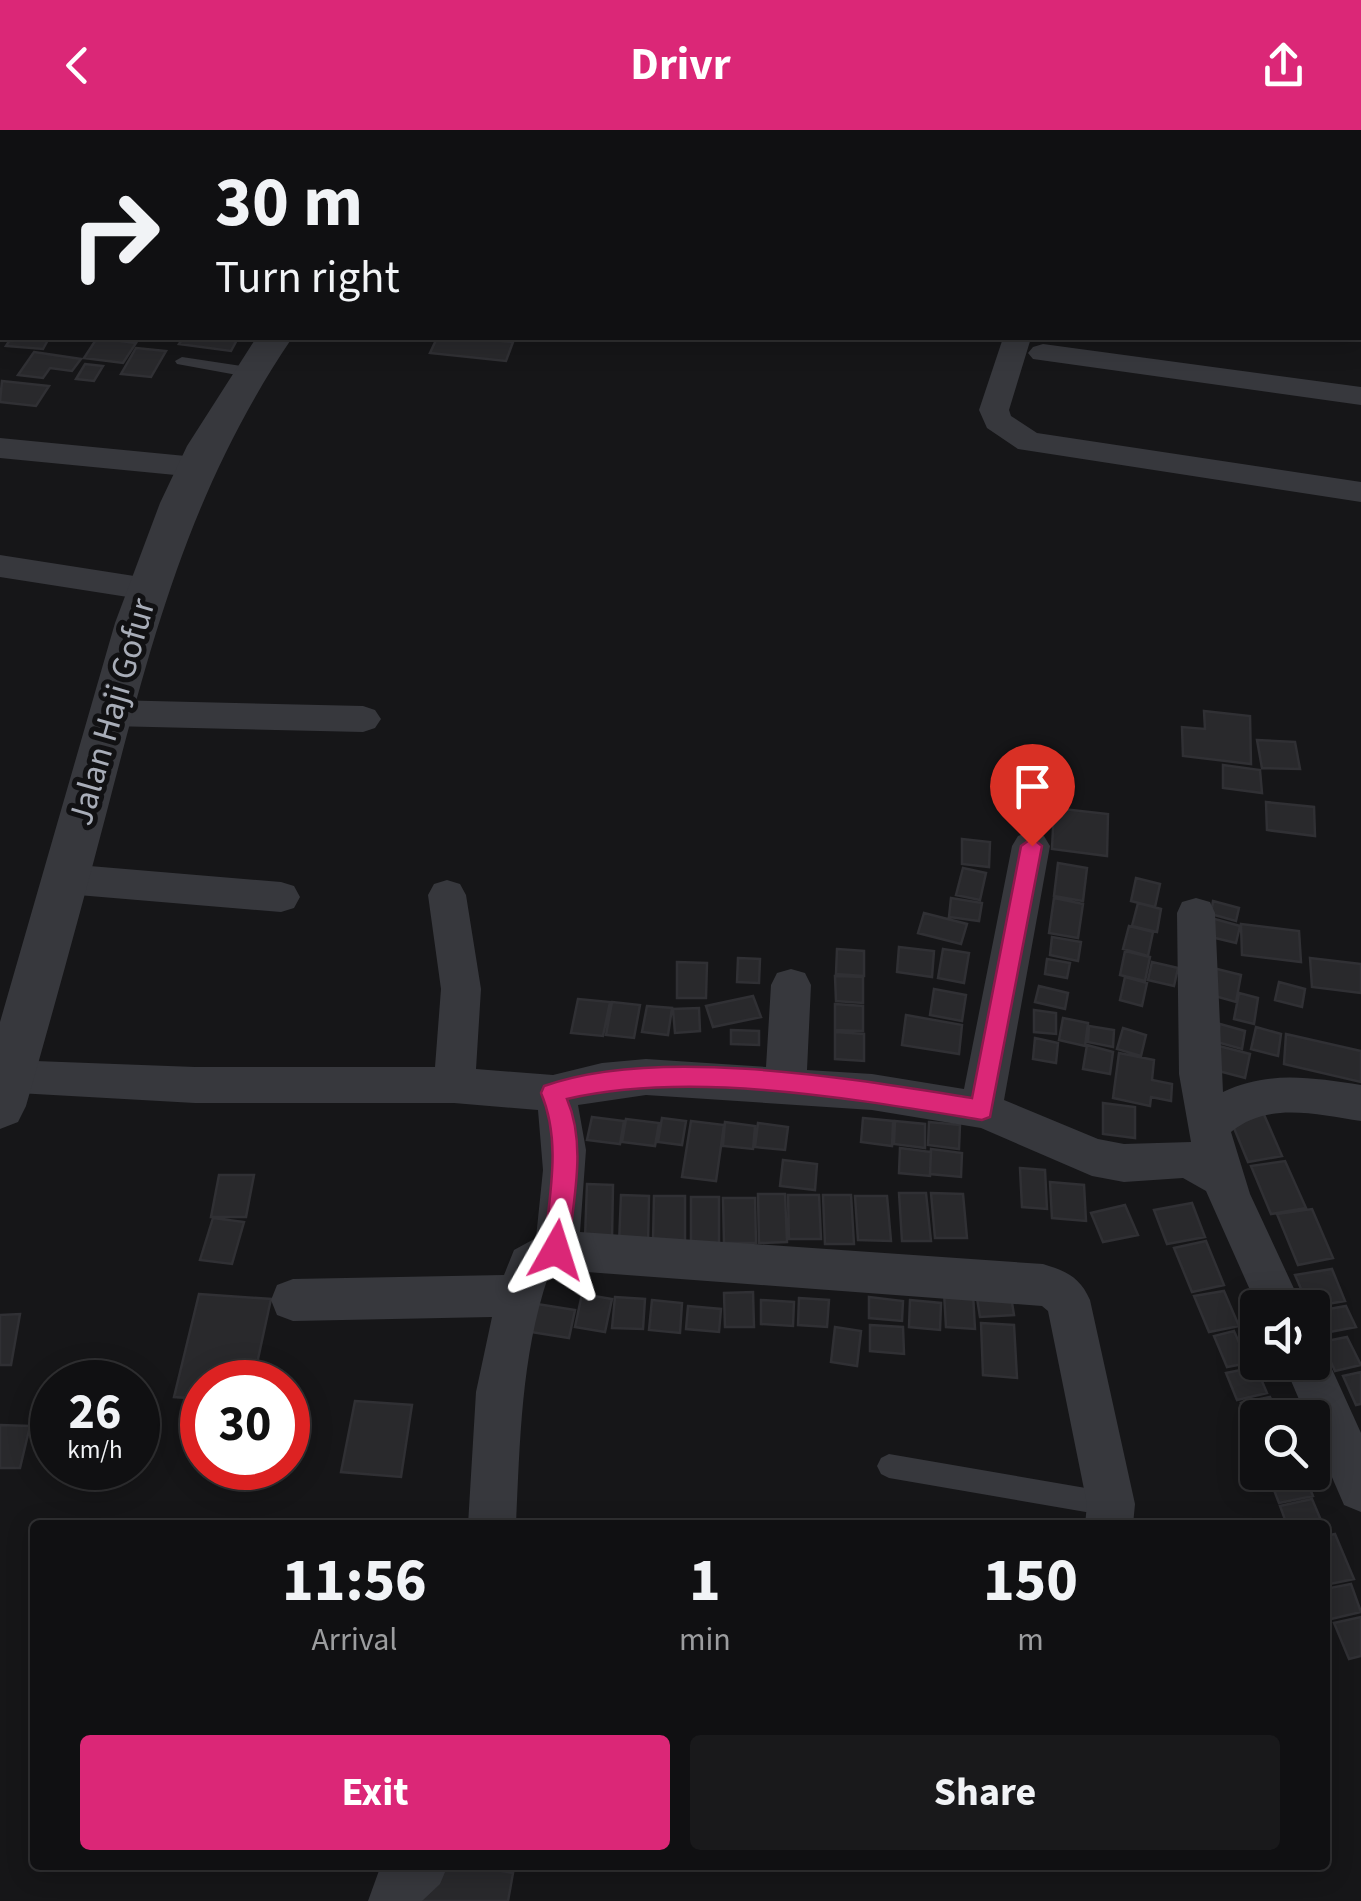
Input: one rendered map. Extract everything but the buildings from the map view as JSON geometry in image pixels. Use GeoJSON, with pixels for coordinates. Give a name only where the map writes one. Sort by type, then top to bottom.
{"type":"FeatureCollection","features":[{"type":"Feature","properties":{"kind":"street"},"geometry":{"type":"LineString","coordinates":[[1361,396],[1030,345],[994,410],[998,420],[1030,442],[1361,492]]}},
{"type":"Feature","properties":{"kind":"street","name":"Jalan Haji Gofur"},"geometry":{"type":"LineString","coordinates":[[4,1092],[147,589],[196,467],[261,355]]}},
{"type":"Feature","properties":{"kind":"street"},"geometry":{"type":"LineString","coordinates":[[0,448],[196,467]]}},
{"type":"Feature","properties":{"kind":"street"},"geometry":{"type":"LineString","coordinates":[[0,566],[147,589]]}},
{"type":"Feature","properties":{"kind":"street"},"geometry":{"type":"LineString","coordinates":[[110,712],[363,719]]}},
{"type":"Feature","properties":{"kind":"street"},"geometry":{"type":"LineString","coordinates":[[982,1110],[1032,846]]}},
{"type":"Feature","properties":{"kind":"street"},"geometry":{"type":"LineString","coordinates":[[66,880],[282,898]]}},
{"type":"Feature","properties":{"kind":"street"},"geometry":{"type":"LineString","coordinates":[[447,896],[461,989],[454,1084]]}},
{"type":"Feature","properties":{"kind":"street"},"geometry":{"type":"LineString","coordinates":[[1196,913],[1199,1074],[1212,1144],[1274,1290]]}},
{"type":"Feature","properties":{"kind":"street"},"geometry":{"type":"LineString","coordinates":[[786,1085],[790,985]]}},
{"type":"Feature","properties":{"kind":"street"},"geometry":{"type":"LineString","coordinates":[[4,1092],[195,1085],[454,1084],[553,1093],[602,1081],[646,1077],[786,1085],[872,1092],[982,1110],[1028,1126],[1092,1157],[1124,1164],[1183,1159],[1204,1164],[1226,1180]]}},
{"type":"Feature","properties":{"kind":"street"},"geometry":{"type":"LineString","coordinates":[[553,1093],[563,1117],[565,1164],[556,1250]]}},
{"type":"Feature","properties":{"kind":"street"},"geometry":{"type":"LineString","coordinates":[[1209,1124],[1235,1104],[1266,1094],[1300,1093],[1361,1104]]}},
{"type":"Feature","properties":{"kind":"street"},"geometry":{"type":"LineString","coordinates":[[492,1520],[499,1392],[519,1296],[530,1264],[556,1250],[992,1280],[1056,1289],[1068,1300],[1076,1330],[1110,1515]]}},
{"type":"Feature","properties":{"kind":"street"},"geometry":{"type":"LineString","coordinates":[[294,1300],[519,1296]]}},
{"type":"Feature","properties":{"kind":"street"},"geometry":{"type":"LineString","coordinates":[[1314,1380],[1361,1488]]}},
{"type":"Feature","properties":{"kind":"street"},"geometry":{"type":"LineString","coordinates":[[395,1901],[398,1886],[416,1870]]}},
{"type":"Feature","properties":{"kind":"lane"},"geometry":{"type":"LineString","coordinates":[[182,361],[261,355]]}},
{"type":"Feature","properties":{"kind":"lane"},"geometry":{"type":"LineString","coordinates":[[889,1466],[1110,1515]]}},
{"type":"Feature","properties":{"kind":"route"},"geometry":{"type":"LineString","coordinates":[[556,1250],[565,1164],[563,1117],[553,1093],[602,1081],[714,1078],[872,1092],[982,1110],[1032,846]]}}]}
